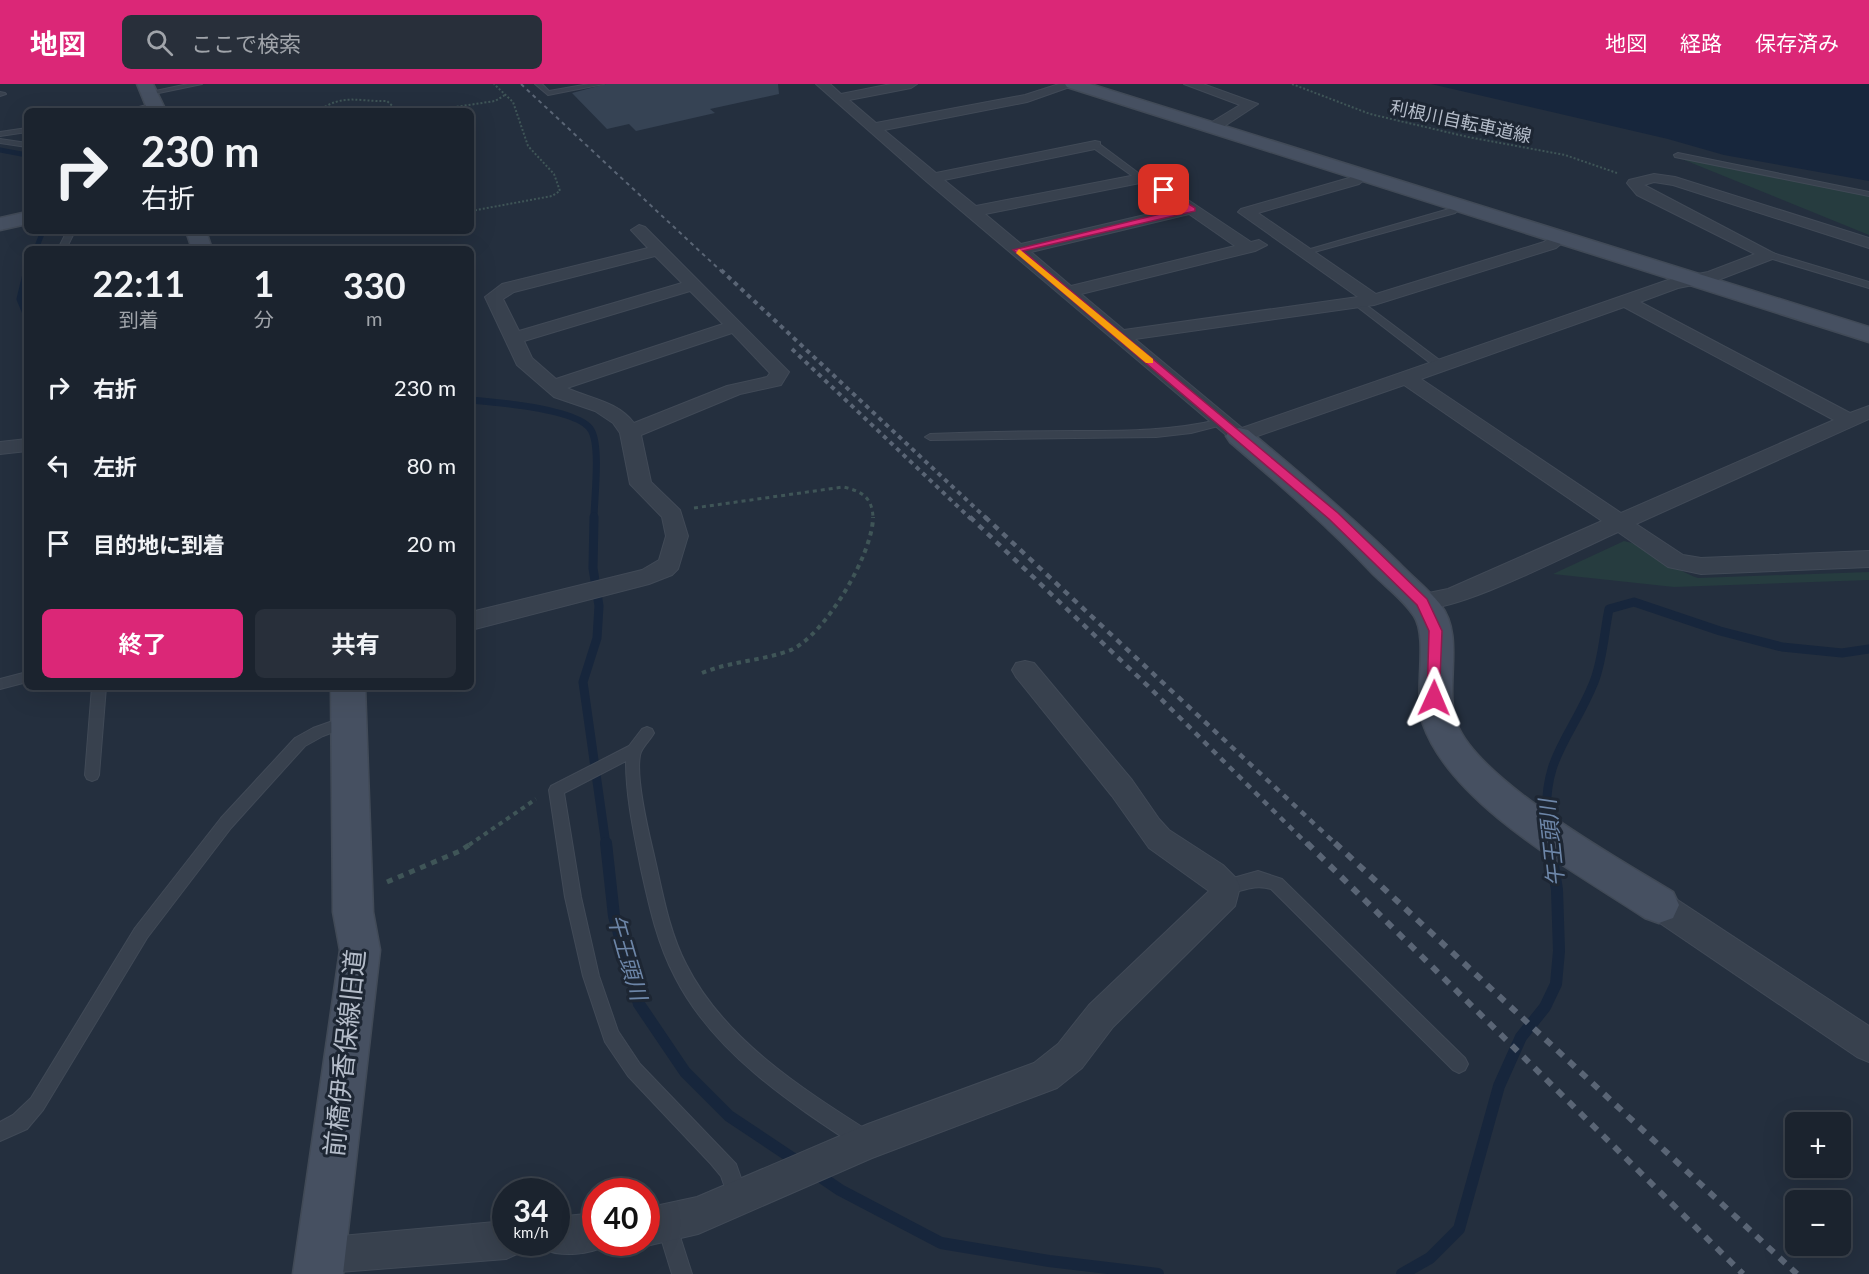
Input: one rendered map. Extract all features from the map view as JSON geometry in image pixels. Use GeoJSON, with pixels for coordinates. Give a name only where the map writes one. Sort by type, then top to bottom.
{"type":"FeatureCollection","features":[{"type":"Feature","properties":{"kind":"street"},"geometry":{"type":"LineString","coordinates":[[822,84],[1334,516],[1422,602],[1436,631],[1434,698],[1440,727],[1464,765],[1514,807],[1564,842],[1869,1044]]}},
{"type":"Feature","properties":{"kind":"street"},"geometry":{"type":"LineString","coordinates":[[838,98],[911,84]]}},
{"type":"Feature","properties":{"kind":"street"},"geometry":{"type":"LineString","coordinates":[[872,128],[1027,98],[1072,84],[1869,335]]}},
{"type":"Feature","properties":{"kind":"street"},"geometry":{"type":"LineString","coordinates":[[1190,84],[1251,104],[1212,128]]}},
{"type":"Feature","properties":{"kind":"street"},"geometry":{"type":"LineString","coordinates":[[931,178],[1095,145]]}},
{"type":"Feature","properties":{"kind":"street"},"geometry":{"type":"LineString","coordinates":[[1363,176],[1354,182],[1246,210],[1366,301]]}},
{"type":"Feature","properties":{"kind":"street"},"geometry":{"type":"LineString","coordinates":[[972,212],[1141,178],[1150,181],[1249,248]]}},
{"type":"Feature","properties":{"kind":"street"},"geometry":{"type":"LineString","coordinates":[[1768,255],[1642,192],[1634,183],[1654,178],[1675,181],[1869,243]]}},
{"type":"Feature","properties":{"kind":"street"},"geometry":{"type":"LineString","coordinates":[[1017,250],[1192,209]]}},
{"type":"Feature","properties":{"kind":"street"},"geometry":{"type":"LineString","coordinates":[[0,224],[24,219]]}},
{"type":"Feature","properties":{"kind":"street"},"geometry":{"type":"LineString","coordinates":[[630,432],[734,390],[777,379],[780,370],[639,230]]}},
{"type":"Feature","properties":{"kind":"street"},"geometry":{"type":"LineString","coordinates":[[1119,336],[1366,301],[1550,245],[1560,238]]}},
{"type":"Feature","properties":{"kind":"street"},"geometry":{"type":"LineString","coordinates":[[1067,292],[1284,239]]}},
{"type":"Feature","properties":{"kind":"street"},"geometry":{"type":"LineString","coordinates":[[474,620],[649,576],[670,563],[677,536],[672,515],[640,484],[630,432],[620,419],[602,406],[570,397],[524,361],[494,297],[497,292],[658,250]]}},
{"type":"Feature","properties":{"kind":"street"},"geometry":{"type":"LineString","coordinates":[[1231,429],[1408,379],[1625,302],[1693,279],[1713,276],[1768,255]]}},
{"type":"Feature","properties":{"kind":"street"},"geometry":{"type":"LineString","coordinates":[[513,339],[693,285]]}},
{"type":"Feature","properties":{"kind":"street"},"geometry":{"type":"LineString","coordinates":[[1625,302],[1850,421]]}},
{"type":"Feature","properties":{"kind":"street"},"geometry":{"type":"LineString","coordinates":[[554,386],[736,326]]}},
{"type":"Feature","properties":{"kind":"street"},"geometry":{"type":"LineString","coordinates":[[1408,379],[1676,561],[1694,566],[1869,559]]}},
{"type":"Feature","properties":{"kind":"street"},"geometry":{"type":"LineString","coordinates":[[1422,602],[1453,596],[1869,412]]}},
{"type":"Feature","properties":{"kind":"street"},"geometry":{"type":"LineString","coordinates":[[0,448],[24,445]]}},
{"type":"Feature","properties":{"kind":"street"},"geometry":{"type":"LineString","coordinates":[[660,1225],[749,1193],[868,1142],[1045,1076],[1070,1056],[1101,1016],[1224,896],[1225,887],[1212,874],[1159,839],[1149,828],[1122,788],[1025,669]]}},
{"type":"Feature","properties":{"kind":"street","name":"前橋伊香保線旧道"},"geometry":{"type":"LineString","coordinates":[[318,1266],[360,950],[353,912],[349,704]]}},
{"type":"Feature","properties":{"kind":"street"},"geometry":{"type":"LineString","coordinates":[[318,1266],[492,1242]]}},
{"type":"Feature","properties":{"kind":"lane"},"geometry":{"type":"LineString","coordinates":[[133,108],[151,98],[199,84]]}},
{"type":"Feature","properties":{"kind":"lane"},"geometry":{"type":"LineString","coordinates":[[538,84],[548,93],[601,84]]}},
{"type":"Feature","properties":{"kind":"lane"},"geometry":{"type":"LineString","coordinates":[[0,134],[24,130]]}},
{"type":"Feature","properties":{"kind":"lane"},"geometry":{"type":"LineString","coordinates":[[0,141],[24,145]]}},
{"type":"Feature","properties":{"kind":"lane"},"geometry":{"type":"LineString","coordinates":[[1095,145],[1141,178]]}},
{"type":"Feature","properties":{"kind":"lane"},"geometry":{"type":"LineString","coordinates":[[1678,155],[1869,194]]}},
{"type":"Feature","properties":{"kind":"lane"},"geometry":{"type":"LineString","coordinates":[[1304,252],[1452,211],[1458,206]]}},
{"type":"Feature","properties":{"kind":"lane"},"geometry":{"type":"LineString","coordinates":[[1768,255],[1869,285]]}},
{"type":"Feature","properties":{"kind":"lane"},"geometry":{"type":"LineString","coordinates":[[1366,301],[1442,367]]}},
{"type":"Feature","properties":{"kind":"lane"},"geometry":{"type":"LineString","coordinates":[[930,437],[1156,434],[1231,429]]}},
{"type":"Feature","properties":{"kind":"lane"},"geometry":{"type":"LineString","coordinates":[[0,684],[24,678]]}},
{"type":"Feature","properties":{"kind":"lane"},"geometry":{"type":"LineString","coordinates":[[92,775],[99,690]]}},
{"type":"Feature","properties":{"kind":"lane"},"geometry":{"type":"LineString","coordinates":[[0,1132],[20,1122],[37,1104],[141,933],[226,823],[300,742],[318,732],[349,704]]}},
{"type":"Feature","properties":{"kind":"lane"},"geometry":{"type":"LineString","coordinates":[[647,734],[634,750],[558,787],[556,795],[573,897],[597,996],[611,1036],[634,1070],[749,1193]]}},
{"type":"Feature","properties":{"kind":"lane"},"geometry":{"type":"LineString","coordinates":[[634,750],[633,770],[637,814],[646,856],[663,927],[686,980],[711,1015],[777,1079],[868,1142]]}},
{"type":"Feature","properties":{"kind":"lane"},"geometry":{"type":"LineString","coordinates":[[1225,887],[1258,878],[1276,884],[1459,1064]]}},
{"type":"Feature","properties":{"kind":"lane"},"geometry":{"type":"LineString","coordinates":[[660,1232],[682,1274]]}},
{"type":"Feature","properties":{"kind":"path"},"geometry":{"type":"LineString","coordinates":[[474,210],[552,196],[560,191],[554,174],[528,146],[513,102],[494,84]]}},
{"type":"Feature","properties":{"kind":"path","name":"利根川自転車道線"},"geometry":{"type":"LineString","coordinates":[[1292,84],[1370,114],[1468,137],[1565,155],[1620,174]]}},
{"type":"Feature","properties":{"kind":"path"},"geometry":{"type":"LineString","coordinates":[[449,108],[495,101],[505,95]]}},
{"type":"Feature","properties":{"kind":"path"},"geometry":{"type":"LineString","coordinates":[[322,108],[330,102],[355,98],[366,102],[387,101],[395,108]]}},
{"type":"Feature","properties":{"kind":"path"},"geometry":{"type":"LineString","coordinates":[[692,509],[754,498],[843,487],[860,490],[873,509],[873,521],[852,577],[833,611],[811,638],[779,654],[726,665],[702,674]]}},
{"type":"Feature","properties":{"kind":"path"},"geometry":{"type":"LineString","coordinates":[[354,893],[460,851],[523,806],[558,787]]}},
{"type":"Feature","properties":{"kind":"green space"},"geometry":{"type":"Polygon","coordinates":[[[1678,153],[1869,192],[1869,235],[1672,155],[1678,153]]]}},
{"type":"Feature","properties":{"kind":"green space"},"geometry":{"type":"Polygon","coordinates":[[[1624,541],[1644,548],[1698,578],[1869,572],[1869,580],[1674,587],[1553,574],[1624,541]]]}},
{"type":"Feature","properties":{"kind":"water"},"geometry":{"type":"Polygon","coordinates":[[[1431,84],[1869,84],[1869,181],[1724,155],[1668,139],[1431,84]]]}},
{"type":"Feature","properties":{"kind":"building"},"geometry":{"type":"Polygon","coordinates":[[[606,84],[778,84],[779,94],[710,109],[715,113],[636,131],[629,124],[607,129],[572,93],[606,84]]]}},
{"type":"Feature","properties":{"kind":"waterway","name":"午王頭川"},"geometry":{"type":"LineString","coordinates":[[0,150],[24,154]]}},
{"type":"Feature","properties":{"kind":"waterway","name":"午王頭川"},"geometry":{"type":"LineString","coordinates":[[37,246],[42,234]]}},
{"type":"Feature","properties":{"kind":"waterway","name":"午王頭川"},"geometry":{"type":"LineString","coordinates":[[24,282],[20,299],[24,309]]}},
{"type":"Feature","properties":{"kind":"waterway","name":"午王頭川"},"geometry":{"type":"LineString","coordinates":[[474,400],[554,412],[571,417],[591,430],[596,448],[594,519]]}},
{"type":"Feature","properties":{"kind":"waterway","name":"午王頭川"},"geometry":{"type":"LineString","coordinates":[[594,517],[593,568],[599,606],[597,638],[583,682],[606,845]]}},
{"type":"Feature","properties":{"kind":"waterway","name":"午王頭川"},"geometry":{"type":"LineString","coordinates":[[1547,824],[1549,781],[1560,749],[1594,682],[1609,609],[1634,602],[1720,631],[1782,647],[1842,653],[1869,649]]}},
{"type":"Feature","properties":{"kind":"waterway","name":"午王頭川"},"geometry":{"type":"LineString","coordinates":[[606,843],[614,916],[639,1004],[685,1072],[729,1116],[801,1164]]}},
{"type":"Feature","properties":{"kind":"waterway","name":"午王頭川"},"geometry":{"type":"LineString","coordinates":[[1402,1274],[1430,1258],[1459,1229],[1499,1086],[1521,1037],[1545,1007],[1556,984],[1559,951],[1557,890],[1550,846]]}},
{"type":"Feature","properties":{"kind":"waterway","name":"午王頭川"},"geometry":{"type":"LineString","coordinates":[[815,1173],[840,1190],[941,1243],[1049,1261],[1158,1274]]}},
{"type":"Feature","properties":{"kind":"railway"},"geometry":{"type":"LineString","coordinates":[[521,84],[722,272]]}},
{"type":"Feature","properties":{"kind":"railway"},"geometry":{"type":"LineString","coordinates":[[721,270],[987,519]]}},
{"type":"Feature","properties":{"kind":"railway"},"geometry":{"type":"LineString","coordinates":[[792,349],[971,519]]}},
{"type":"Feature","properties":{"kind":"railway"},"geometry":{"type":"LineString","coordinates":[[970,517],[1150,688],[1308,845]]}},
{"type":"Feature","properties":{"kind":"railway"},"geometry":{"type":"LineString","coordinates":[[985,517],[1337,845]]}},
{"type":"Feature","properties":{"kind":"railway"},"geometry":{"type":"LineString","coordinates":[[1307,843],[1743,1274]]}},
{"type":"Feature","properties":{"kind":"railway"},"geometry":{"type":"LineString","coordinates":[[1335,843],[1797,1274]]}},
{"type":"Feature","properties":{"kind":"slow traffic"},"geometry":{"type":"LineString","coordinates":[[1019,252],[1149,361]]}},
{"type":"Feature","properties":{"kind":"route"},"geometry":{"type":"LineString","coordinates":[[1164,190],[1192,209],[1017,250],[1334,516],[1422,602],[1433,620],[1436,631],[1434,698]]}}]}
